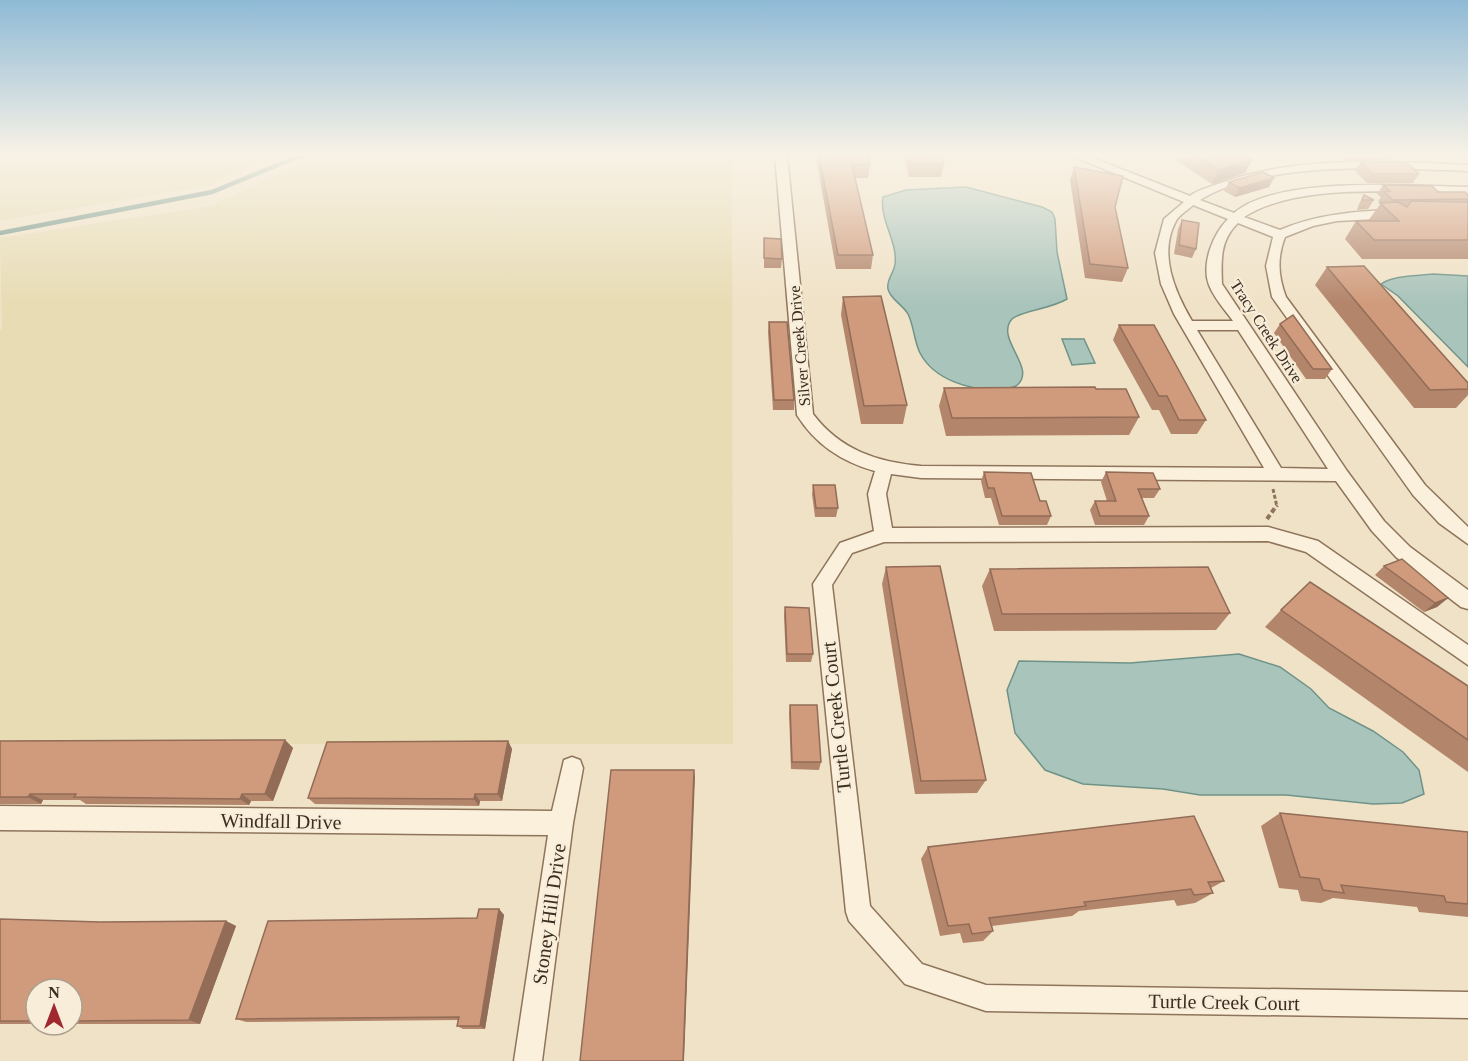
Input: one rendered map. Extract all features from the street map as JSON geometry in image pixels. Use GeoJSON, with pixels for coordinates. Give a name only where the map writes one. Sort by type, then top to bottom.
{"type":"FeatureCollection","features":[{"type":"Feature","properties":{"kind":"street","name":"Silver Creek Drive"},"geometry":{"type":"LineString","coordinates":[[786,205],[805,415],[815,431],[831,445],[855,458],[884,468],[921,472],[1341,475]]}},
{"type":"Feature","properties":{"kind":"street"},"geometry":{"type":"LineString","coordinates":[[1187,205],[1169,222],[1162,239],[1161,254],[1173,296],[1271,474]]}},
{"type":"Feature","properties":{"kind":"street"},"geometry":{"type":"LineString","coordinates":[[1203,205],[1280,235]]}},
{"type":"Feature","properties":{"kind":"street","name":"Tracy Creek Drive"},"geometry":{"type":"LineString","coordinates":[[1264,205],[1236,218],[1224,229],[1215,252],[1215,284],[1341,475],[1378,526],[1403,552],[1468,602]]}},
{"type":"Feature","properties":{"kind":"street"},"geometry":{"type":"LineString","coordinates":[[1414,214],[1347,214],[1300,225],[1280,235],[1271,254],[1270,266],[1279,297],[1419,490],[1444,518],[1468,537]]}},
{"type":"Feature","properties":{"kind":"street"},"geometry":{"type":"LineString","coordinates":[[1188,325],[1242,326]]}},
{"type":"Feature","properties":{"kind":"street"},"geometry":{"type":"LineString","coordinates":[[884,468],[877,494],[884,535]]}},
{"type":"Feature","properties":{"kind":"street","name":"Turtle Creek Court"},"geometry":{"type":"LineString","coordinates":[[1468,656],[1312,546],[1268,534],[884,535],[846,548],[822,584],[858,912],[914,975],[986,998],[1468,1005]]}},
{"type":"Feature","properties":{"kind":"street","name":"Stoney Hill Drive"},"geometry":{"type":"LineString","coordinates":[[528,1061],[561,823],[572,768]]}},
{"type":"Feature","properties":{"kind":"street","name":"Windfall Drive"},"geometry":{"type":"LineString","coordinates":[[0,818],[561,823]]}},
{"type":"Feature","properties":{"kind":"path"},"geometry":{"type":"LineString","coordinates":[[1268,534],[1265,522],[1277,508],[1271,474]]}},
{"type":"Feature","properties":{"kind":"shaded area"},"geometry":{"type":"Polygon","coordinates":[[[0,205],[97,205],[0,221],[0,205]]]}},
{"type":"Feature","properties":{"kind":"shaded area"},"geometry":{"type":"Polygon","coordinates":[[[732,205],[733,744],[0,744],[0,330],[2,328],[0,238],[211,206],[732,205]]]}},
{"type":"Feature","properties":{"kind":"water"},"geometry":{"type":"Polygon","coordinates":[[[882,205],[1033,205],[1052,212],[1055,219],[1057,252],[1067,299],[1012,319],[1008,327],[1008,336],[1023,371],[1022,379],[1016,386],[988,389],[965,386],[944,377],[926,362],[916,344],[908,314],[891,296],[888,289],[895,256],[882,205]]]}},
{"type":"Feature","properties":{"kind":"water"},"geometry":{"type":"Polygon","coordinates":[[[1433,274],[1468,276],[1468,367],[1398,296],[1381,284],[1399,277],[1433,274]]]}},
{"type":"Feature","properties":{"kind":"water"},"geometry":{"type":"Polygon","coordinates":[[[1062,339],[1084,339],[1095,363],[1072,365],[1062,339]]]}},
{"type":"Feature","properties":{"kind":"water"},"geometry":{"type":"Polygon","coordinates":[[[1239,654],[1280,667],[1311,689],[1329,708],[1373,731],[1403,752],[1419,770],[1424,794],[1402,803],[1373,804],[1286,795],[1200,795],[1163,789],[1083,784],[1045,770],[1015,733],[1007,690],[1019,661],[1130,663],[1239,654]]]}},
{"type":"Feature","properties":{"kind":"building"},"geometry":{"type":"Polygon","coordinates":[[[828,205],[861,205],[873,255],[838,255],[828,205]]]}},
{"type":"Feature","properties":{"kind":"building"},"geometry":{"type":"Polygon","coordinates":[[[1080,205],[1116,205],[1128,268],[1090,264],[1080,205]]]}},
{"type":"Feature","properties":{"kind":"building"},"geometry":{"type":"Polygon","coordinates":[[[1382,205],[1403,205],[1407,207],[1409,205],[1468,205],[1468,240],[1374,240],[1356,221],[1399,221],[1382,205]]]}},
{"type":"Feature","properties":{"kind":"building"},"geometry":{"type":"Polygon","coordinates":[[[1182,220],[1199,223],[1196,249],[1179,245],[1182,220]]]}},
{"type":"Feature","properties":{"kind":"building"},"geometry":{"type":"Polygon","coordinates":[[[764,238],[781,239],[782,259],[764,258],[764,238]]]}},
{"type":"Feature","properties":{"kind":"building"},"geometry":{"type":"Polygon","coordinates":[[[1364,266],[1468,383],[1468,389],[1430,390],[1327,267],[1364,266]]]}},
{"type":"Feature","properties":{"kind":"building"},"geometry":{"type":"Polygon","coordinates":[[[881,296],[907,405],[864,406],[843,297],[881,296]]]}},
{"type":"Feature","properties":{"kind":"building"},"geometry":{"type":"Polygon","coordinates":[[[1293,315],[1332,369],[1313,369],[1280,324],[1293,315]]]}},
{"type":"Feature","properties":{"kind":"building"},"geometry":{"type":"Polygon","coordinates":[[[769,322],[787,322],[794,400],[774,400],[769,322]]]}},
{"type":"Feature","properties":{"kind":"building"},"geometry":{"type":"Polygon","coordinates":[[[1119,325],[1154,325],[1206,420],[1179,420],[1167,396],[1159,396],[1119,325]]]}},
{"type":"Feature","properties":{"kind":"building"},"geometry":{"type":"Polygon","coordinates":[[[1095,387],[1096,389],[1126,389],[1139,417],[952,418],[944,388],[1095,387]]]}},
{"type":"Feature","properties":{"kind":"building"},"geometry":{"type":"Polygon","coordinates":[[[984,472],[1031,473],[1040,501],[1046,501],[1051,516],[1002,516],[994,488],[988,488],[984,472]]]}},
{"type":"Feature","properties":{"kind":"building"},"geometry":{"type":"Polygon","coordinates":[[[1106,472],[1153,473],[1160,489],[1138,489],[1149,516],[1100,516],[1095,501],[1116,501],[1106,472]]]}},
{"type":"Feature","properties":{"kind":"building"},"geometry":{"type":"Polygon","coordinates":[[[813,485],[835,485],[838,508],[816,508],[813,485]]]}},
{"type":"Feature","properties":{"kind":"building"},"geometry":{"type":"Polygon","coordinates":[[[1402,559],[1448,598],[1435,603],[1384,566],[1402,559]]]}},
{"type":"Feature","properties":{"kind":"building"},"geometry":{"type":"Polygon","coordinates":[[[940,566],[986,780],[921,781],[886,567],[940,566]]]}},
{"type":"Feature","properties":{"kind":"building"},"geometry":{"type":"Polygon","coordinates":[[[1208,567],[1230,613],[1002,614],[990,569],[1208,567]]]}},
{"type":"Feature","properties":{"kind":"building"},"geometry":{"type":"Polygon","coordinates":[[[1310,582],[1468,686],[1468,740],[1281,610],[1310,582]]]}},
{"type":"Feature","properties":{"kind":"building"},"geometry":{"type":"Polygon","coordinates":[[[785,607],[809,608],[813,654],[787,654],[785,607]]]}},
{"type":"Feature","properties":{"kind":"building"},"geometry":{"type":"Polygon","coordinates":[[[790,705],[817,705],[821,762],[792,762],[790,705]]]}},
{"type":"Feature","properties":{"kind":"building"},"geometry":{"type":"Polygon","coordinates":[[[285,740],[265,794],[242,794],[240,799],[74,797],[76,794],[30,794],[28,797],[0,797],[0,741],[285,740]]]}},
{"type":"Feature","properties":{"kind":"building"},"geometry":{"type":"Polygon","coordinates":[[[508,741],[498,794],[475,794],[474,799],[308,798],[327,742],[508,741]]]}},
{"type":"Feature","properties":{"kind":"building"},"geometry":{"type":"Polygon","coordinates":[[[611,770],[694,770],[683,1061],[580,1061],[611,770]]]}},
{"type":"Feature","properties":{"kind":"building"},"geometry":{"type":"Polygon","coordinates":[[[1280,813],[1468,832],[1468,904],[1446,902],[1444,896],[1341,885],[1344,893],[1323,890],[1319,879],[1300,877],[1280,813]]]}},
{"type":"Feature","properties":{"kind":"building"},"geometry":{"type":"Polygon","coordinates":[[[1194,816],[1224,881],[1208,882],[1213,893],[1194,895],[1191,889],[1084,902],[1086,906],[989,918],[993,931],[972,934],[969,924],[948,926],[928,847],[1194,816]]]}},
{"type":"Feature","properties":{"kind":"building"},"geometry":{"type":"Polygon","coordinates":[[[479,909],[499,909],[480,1026],[457,1026],[459,1017],[236,1019],[268,921],[477,918],[479,909]]]}},
{"type":"Feature","properties":{"kind":"building"},"geometry":{"type":"Polygon","coordinates":[[[0,919],[100,922],[226,921],[189,1020],[84,1021],[84,977],[24,977],[24,1021],[0,1021],[0,919]]]}},
{"type":"Feature","properties":{"kind":"waterway"},"geometry":{"type":"LineString","coordinates":[[0,233],[147,205]]}}]}
